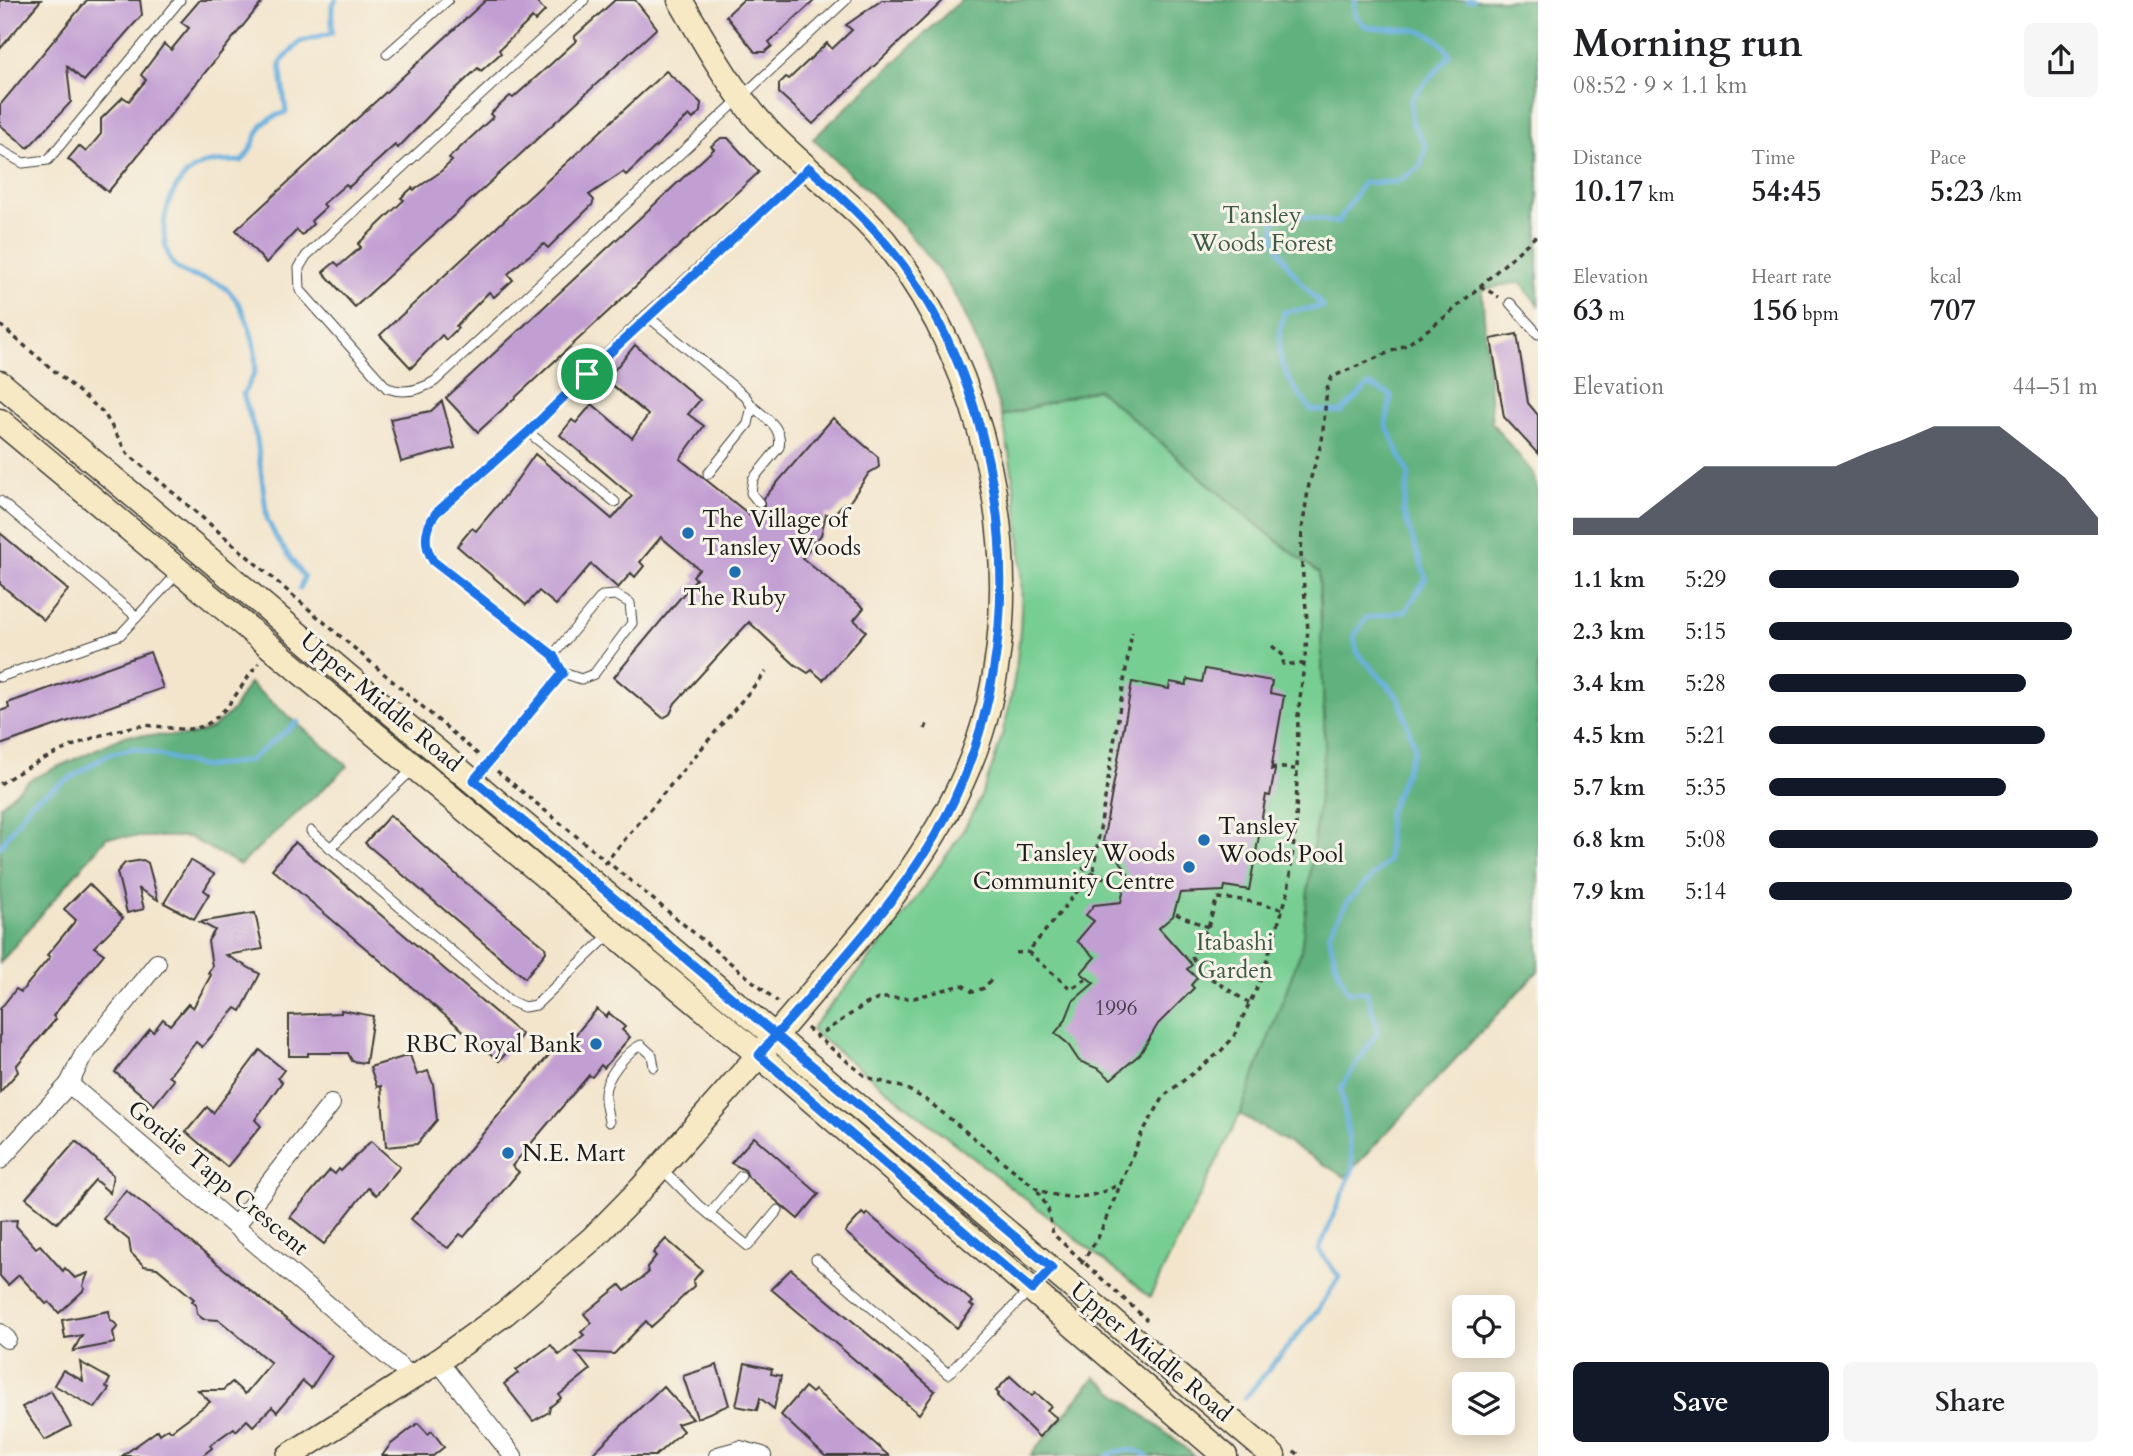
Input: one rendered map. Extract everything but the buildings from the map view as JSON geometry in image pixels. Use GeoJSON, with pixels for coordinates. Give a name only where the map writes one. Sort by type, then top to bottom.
{"type":"FeatureCollection","features":[{"type":"Feature","properties":{"kind":"main road"},"geometry":{"type":"LineString","coordinates":[[289,1456],[438,1361],[548,1278],[617,1215],[759,1055],[883,909],[931,842],[954,799],[989,705],[996,664],[1001,592],[990,478],[971,395],[958,364],[916,283],[888,246],[809,168],[769,133],[741,100],[723,75],[680,0]]}},
{"type":"Feature","properties":{"kind":"main road","name":"Upper Middle Road"},"geometry":{"type":"LineString","coordinates":[[0,383],[470,786],[776,1035],[1264,1449]]}},
{"type":"Feature","properties":{"kind":"main road","name":"Upper Middle Road"},"geometry":{"type":"LineString","coordinates":[[0,421],[414,768],[470,786],[612,932],[1225,1456]]}},
{"type":"Feature","properties":{"kind":"street"},"geometry":{"type":"LineString","coordinates":[[0,1160],[69,1084],[83,1056],[157,963]]}},
{"type":"Feature","properties":{"kind":"street","name":"Gordie Tapp Crescent"},"geometry":{"type":"LineString","coordinates":[[69,1084],[412,1377]]}},
{"type":"Feature","properties":{"kind":"street"},"geometry":{"type":"LineString","coordinates":[[236,1225],[331,1104]]}},
{"type":"Feature","properties":{"kind":"street"},"geometry":{"type":"LineString","coordinates":[[438,1361],[513,1456]]}},
{"type":"Feature","properties":{"kind":"street"},"geometry":{"type":"LineString","coordinates":[[718,1456],[740,1450],[762,1456]]}},
{"type":"Feature","properties":{"kind":"lane"},"geometry":{"type":"LineString","coordinates":[[0,150],[23,163],[48,160],[180,0]]}},
{"type":"Feature","properties":{"kind":"lane"},"geometry":{"type":"LineString","coordinates":[[387,54],[447,0]]}},
{"type":"Feature","properties":{"kind":"lane"},"geometry":{"type":"LineString","coordinates":[[584,0],[306,256],[299,268],[297,281],[300,290],[387,388],[398,391],[414,390],[435,381],[846,0]]}},
{"type":"Feature","properties":{"kind":"lane"},"geometry":{"type":"LineString","coordinates":[[553,655],[602,596],[615,594],[630,603],[634,616],[630,628],[594,674],[581,679],[563,673],[553,655],[433,561],[426,540],[427,525],[436,513],[528,432],[646,315],[809,168]]}},
{"type":"Feature","properties":{"kind":"lane"},"geometry":{"type":"LineString","coordinates":[[1510,303],[1538,334]]}},
{"type":"Feature","properties":{"kind":"lane"},"geometry":{"type":"LineString","coordinates":[[646,315],[745,396],[752,406],[777,428],[779,447],[751,484],[751,493],[759,503]]}},
{"type":"Feature","properties":{"kind":"lane"},"geometry":{"type":"LineString","coordinates":[[708,474],[748,424],[752,406]]}},
{"type":"Feature","properties":{"kind":"lane"},"geometry":{"type":"LineString","coordinates":[[528,432],[615,502]]}},
{"type":"Feature","properties":{"kind":"lane"},"geometry":{"type":"LineString","coordinates":[[0,501],[137,617]]}},
{"type":"Feature","properties":{"kind":"lane"},"geometry":{"type":"LineString","coordinates":[[0,677],[120,635],[178,572]]}},
{"type":"Feature","properties":{"kind":"lane"},"geometry":{"type":"LineString","coordinates":[[470,786],[563,673]]}},
{"type":"Feature","properties":{"kind":"lane"},"geometry":{"type":"LineString","coordinates":[[330,848],[414,768]]}},
{"type":"Feature","properties":{"kind":"lane"},"geometry":{"type":"LineString","coordinates":[[311,831],[510,1001],[524,1007],[536,1005],[612,932]]}},
{"type":"Feature","properties":{"kind":"lane"},"geometry":{"type":"LineString","coordinates":[[609,1122],[604,1092],[633,1049],[641,1045],[652,1055],[654,1067]]}},
{"type":"Feature","properties":{"kind":"lane"},"geometry":{"type":"LineString","coordinates":[[660,1166],[709,1214],[748,1246],[778,1210]]}},
{"type":"Feature","properties":{"kind":"lane"},"geometry":{"type":"LineString","coordinates":[[709,1214],[741,1176]]}},
{"type":"Feature","properties":{"kind":"lane"},"geometry":{"type":"LineString","coordinates":[[816,1259],[948,1374],[1052,1268]]}},
{"type":"Feature","properties":{"kind":"path"},"geometry":{"type":"LineString","coordinates":[[1083,1262],[1098,1238],[1142,1133],[1166,1095],[1228,1045],[1261,979],[1288,892],[1296,824],[1295,769],[1308,630],[1301,555],[1302,530],[1309,485],[1322,441],[1327,388],[1332,377],[1408,344],[1480,286],[1538,234]]}},
{"type":"Feature","properties":{"kind":"path"},"geometry":{"type":"LineString","coordinates":[[1480,286],[1510,303]]}},
{"type":"Feature","properties":{"kind":"path"},"geometry":{"type":"LineString","coordinates":[[0,325],[104,413],[127,453],[470,786],[608,860],[793,1015],[815,1038],[866,1077],[905,1088],[928,1101],[1037,1189],[1050,1195],[1079,1198],[1095,1196],[1123,1182]]}},
{"type":"Feature","properties":{"kind":"path"},"geometry":{"type":"LineString","coordinates":[[1028,952],[1093,872],[1132,632]]}},
{"type":"Feature","properties":{"kind":"path"},"geometry":{"type":"LineString","coordinates":[[1272,646],[1284,656],[1283,664],[1303,664]]}},
{"type":"Feature","properties":{"kind":"path"},"geometry":{"type":"LineString","coordinates":[[0,784],[18,772],[70,748],[134,727],[154,725],[190,729],[210,722],[229,706],[233,695],[271,650]]}},
{"type":"Feature","properties":{"kind":"path"},"geometry":{"type":"LineString","coordinates":[[604,864],[766,672]]}},
{"type":"Feature","properties":{"kind":"path"},"geometry":{"type":"LineString","coordinates":[[1271,767],[1295,769]]}},
{"type":"Feature","properties":{"kind":"path"},"geometry":{"type":"LineString","coordinates":[[1082,867],[1122,887]]}},
{"type":"Feature","properties":{"kind":"path"},"geometry":{"type":"LineString","coordinates":[[1249,1003],[1204,974],[1191,956],[1208,927],[1217,898],[1243,900],[1282,909]]}},
{"type":"Feature","properties":{"kind":"path"},"geometry":{"type":"LineString","coordinates":[[1176,914],[1208,927]]}},
{"type":"Feature","properties":{"kind":"path"},"geometry":{"type":"LineString","coordinates":[[1016,953],[1028,952],[1070,989],[1086,979]]}},
{"type":"Feature","properties":{"kind":"path"},"geometry":{"type":"LineString","coordinates":[[815,1038],[866,1004],[881,998],[914,998],[962,985],[973,992],[984,988],[995,977]]}},
{"type":"Feature","properties":{"kind":"path"},"geometry":{"type":"LineString","coordinates":[[1037,1189],[1048,1209],[1053,1234],[1153,1326]]}},
{"type":"Feature","properties":{"kind":"green space","name":"Tansley Woods Forest"},"geometry":{"type":"Polygon","coordinates":[[[961,0],[1538,0],[1538,305],[1520,282],[1482,290],[1492,423],[1532,472],[1538,491],[1538,971],[1345,1177],[1240,1114],[1301,951],[1325,746],[1319,573],[1262,529],[1097,389],[1002,416],[972,331],[947,283],[901,225],[813,139],[961,0]]]}},
{"type":"Feature","properties":{"kind":"green space","name":"Itabashi Garden"},"geometry":{"type":"Polygon","coordinates":[[[1097,389],[1234,506],[1319,572],[1325,746],[1301,951],[1240,1114],[1150,1297],[812,1031],[813,1026],[906,913],[966,826],[977,806],[998,749],[1018,655],[1021,608],[1017,513],[1002,416],[1097,389]]]}},
{"type":"Feature","properties":{"kind":"green space"},"geometry":{"type":"Polygon","coordinates":[[[249,683],[348,766],[240,865],[189,837],[107,837],[0,963],[0,806],[29,780],[127,735],[188,736],[211,729],[233,710],[249,683]]]}},
{"type":"Feature","properties":{"kind":"green space"},"geometry":{"type":"Polygon","coordinates":[[[1095,1377],[1195,1456],[1030,1456],[1095,1377]]]}},
{"type":"Feature","properties":{"kind":"waterway"},"geometry":{"type":"LineString","coordinates":[[300,588],[304,577],[277,539],[267,519],[257,439],[243,394],[255,370],[254,347],[247,321],[228,290],[213,281],[186,274],[175,267],[166,248],[164,234],[168,205],[182,180],[192,170],[204,164],[242,161],[261,126],[286,112],[280,63],[300,42],[332,33],[332,5],[336,0]]}},
{"type":"Feature","properties":{"kind":"waterway"},"geometry":{"type":"LineString","coordinates":[[1245,1398],[1319,1309],[1339,1277],[1319,1250],[1353,1168],[1341,1088],[1378,1031],[1367,992],[1348,992],[1336,965],[1329,934],[1347,902],[1388,861],[1388,815],[1415,748],[1399,698],[1357,652],[1354,636],[1366,618],[1406,611],[1426,578],[1403,511],[1409,475],[1386,425],[1391,395],[1369,385],[1341,412],[1311,410],[1287,375],[1280,354],[1284,312],[1323,307],[1283,257],[1274,234],[1274,222],[1286,213],[1338,223],[1363,183],[1396,182],[1420,167],[1426,146],[1412,123],[1411,99],[1450,55],[1432,36],[1423,32],[1365,26],[1354,13],[1355,0]]}},
{"type":"Feature","properties":{"kind":"waterway"},"geometry":{"type":"LineString","coordinates":[[1467,0],[1473,0]]}},
{"type":"Feature","properties":{"kind":"waterway"},"geometry":{"type":"LineString","coordinates":[[0,847],[31,802],[109,754],[134,748],[203,767],[248,761],[298,722]]}},
{"type":"Feature","properties":{"kind":"waterway"},"geometry":{"type":"LineString","coordinates":[[1107,1456],[1127,1450],[1138,1451],[1147,1456]]}},
{"type":"Feature","properties":{"kind":"place","name":"The Village of Tansley Woods"},"geometry":{"type":"Point","coordinates":[688,533]}},
{"type":"Feature","properties":{"kind":"place","name":"The Ruby"},"geometry":{"type":"Point","coordinates":[735,572]}},
{"type":"Feature","properties":{"kind":"place","name":"Tansley Woods Pool"},"geometry":{"type":"Point","coordinates":[1204,840]}},
{"type":"Feature","properties":{"kind":"place","name":"Tansley Woods Community Centre"},"geometry":{"type":"Point","coordinates":[1189,867]}},
{"type":"Feature","properties":{"kind":"place","name":"RBC Royal Bank"},"geometry":{"type":"Point","coordinates":[596,1044]}},
{"type":"Feature","properties":{"kind":"place","name":"N.E. Mart"},"geometry":{"type":"Point","coordinates":[508,1153]}},
{"type":"Feature","properties":{"kind":"route"},"geometry":{"type":"LineString","coordinates":[[587,374],[528,432],[436,513],[427,525],[427,551],[433,561],[553,655],[563,673],[474,780],[776,1035],[759,1055],[1032,1290],[1052,1268],[776,1035],[883,909],[931,842],[963,780],[989,705],[1000,620],[1001,578],[997,528],[981,430],[971,395],[938,321],[916,283],[888,246],[809,168],[646,315],[587,374]]}}]}
